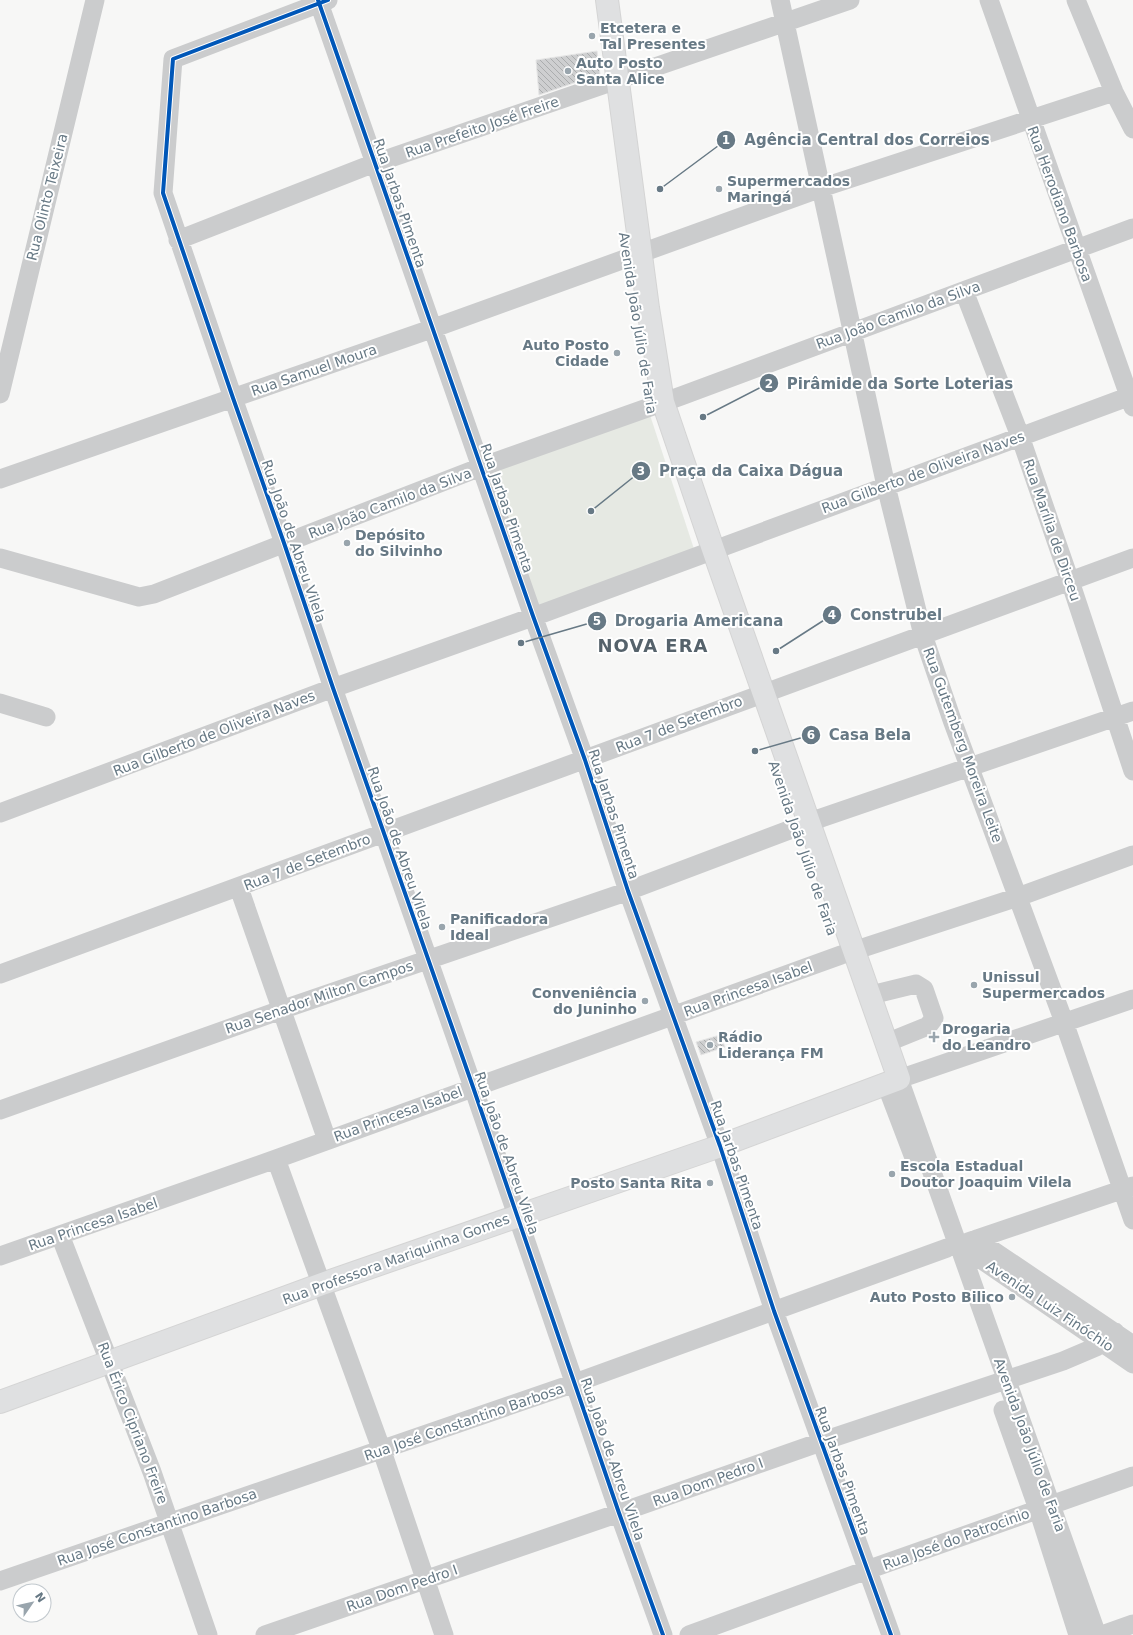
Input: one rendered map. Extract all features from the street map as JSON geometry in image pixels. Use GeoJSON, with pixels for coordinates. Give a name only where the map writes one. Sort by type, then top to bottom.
{"type":"FeatureCollection","features":[{"type":"Feature","properties":{"kind":"main road","name":"Avenida João Júlio de Faria"},"geometry":{"type":"LineString","coordinates":[[594,0],[612,82]]}},
{"type":"Feature","properties":{"kind":"main road","name":"Avenida João Júlio de Faria"},"geometry":{"type":"LineString","coordinates":[[608,0],[612,82],[634,256],[656,404],[706,552],[893,1082]]}},
{"type":"Feature","properties":{"kind":"main road","name":"Avenida João Júlio de Faria"},"geometry":{"type":"LineString","coordinates":[[847,953],[871,995],[886,1043],[893,1082]]}},
{"type":"Feature","properties":{"kind":"main road","name":"Rua Professora Mariquinha Gomes"},"geometry":{"type":"LineString","coordinates":[[0,1402],[322,1284],[720,1146],[893,1082]]}},
{"type":"Feature","properties":{"kind":"street","name":"Rua Olinto Teixeira"},"geometry":{"type":"LineString","coordinates":[[0,394],[4,356],[95,0]]}},
{"type":"Feature","properties":{"kind":"street","name":"Rua Gutemberg Moreira Leite"},"geometry":{"type":"LineString","coordinates":[[780,0],[886,486],[923,635],[1018,898],[1128,1188],[1133,1220]]}},
{"type":"Feature","properties":{"kind":"street","name":"Rua Prefeito José Freire"},"geometry":{"type":"LineString","coordinates":[[178,240],[375,163],[850,0]]}},
{"type":"Feature","properties":{"kind":"street","name":"Rua Herodiano Barbosa"},"geometry":{"type":"LineString","coordinates":[[989,0],[1076,249],[1132,399]]}},
{"type":"Feature","properties":{"kind":"street"},"geometry":{"type":"LineString","coordinates":[[1076,0],[1114,92],[1133,129]]}},
{"type":"Feature","properties":{"kind":"street","name":"Rua João de Abreu Vilela"},"geometry":{"type":"LineString","coordinates":[[322,1],[173,59],[163,193],[232,398],[284,543],[332,688],[473,1087],[619,1513],[663,1635]]}},
{"type":"Feature","properties":{"kind":"street","name":"Rua Jarbas Pimenta"},"geometry":{"type":"LineString","coordinates":[[322,1],[375,163],[434,328],[533,616],[585,760],[628,891],[720,1146],[774,1311],[820,1442],[891,1635]]}},
{"type":"Feature","properties":{"kind":"street","name":"Rua Samuel Moura"},"geometry":{"type":"LineString","coordinates":[[0,478],[434,328],[821,188],[1114,92]]}},
{"type":"Feature","properties":{"kind":"street","name":"Rua João Camilo da Silva"},"geometry":{"type":"LineString","coordinates":[[0,558],[139,597],[154,594],[481,467],[1133,228]]}},
{"type":"Feature","properties":{"kind":"street","name":"Rua Marília de Dirceu"},"geometry":{"type":"LineString","coordinates":[[964,291],[1020,436],[1070,581],[1124,714],[1133,771]]}},
{"type":"Feature","properties":{"kind":"street","name":"Rua Gilberto de Oliveira Naves"},"geometry":{"type":"LineString","coordinates":[[0,813],[332,688],[533,616],[1020,436],[1132,399]]}},
{"type":"Feature","properties":{"kind":"street","name":"Rua 7 de Setembro"},"geometry":{"type":"LineString","coordinates":[[0,974],[585,760],[756,695],[1133,558]]}},
{"type":"Feature","properties":{"kind":"street"},"geometry":{"type":"LineString","coordinates":[[0,702],[46,717]]}},
{"type":"Feature","properties":{"kind":"street","name":"Rua Senador Milton Campos"},"geometry":{"type":"LineString","coordinates":[[0,1110],[281,1010],[628,891],[802,825],[1124,714]]}},
{"type":"Feature","properties":{"kind":"street","name":"Rua Princesa Isabel"},"geometry":{"type":"LineString","coordinates":[[0,1256],[276,1159],[847,953],[1018,898],[1133,855]]}},
{"type":"Feature","properties":{"kind":"street"},"geometry":{"type":"LineString","coordinates":[[238,888],[327,1140]]}},
{"type":"Feature","properties":{"kind":"street"},"geometry":{"type":"LineString","coordinates":[[871,995],[916,984],[924,989],[934,1018],[928,1026],[886,1043]]}},
{"type":"Feature","properties":{"kind":"street","name":"Rua Professora Mariquinha Gomes"},"geometry":{"type":"LineString","coordinates":[[893,1082],[1133,999]]}},
{"type":"Feature","properties":{"kind":"street","name":"Avenida João Júlio de Faria"},"geometry":{"type":"LineString","coordinates":[[893,1082],[959,1246],[979,1320],[1000,1381],[1045,1507],[1097,1635]]}},
{"type":"Feature","properties":{"kind":"street"},"geometry":{"type":"LineString","coordinates":[[276,1159],[382,1451],[444,1635]]}},
{"type":"Feature","properties":{"kind":"street","name":"Rua José Constantino Barbosa"},"geometry":{"type":"LineString","coordinates":[[0,1581],[382,1451],[774,1311],[1128,1188]]}},
{"type":"Feature","properties":{"kind":"street","name":"Rua Érico Cipriano Freire"},"geometry":{"type":"LineString","coordinates":[[60,1235],[110,1361],[170,1523],[208,1635]]}},
{"type":"Feature","properties":{"kind":"street","name":"Avenida Luiz Finóchio"},"geometry":{"type":"LineString","coordinates":[[959,1246],[1035,1286],[1109,1337],[1133,1364]]}},
{"type":"Feature","properties":{"kind":"street","name":"Avenida Luiz Finóchio"},"geometry":{"type":"LineString","coordinates":[[1109,1337],[1133,1345]]}},
{"type":"Feature","properties":{"kind":"street","name":"Rua Dom Pedro I"},"geometry":{"type":"LineString","coordinates":[[265,1635],[820,1442],[1078,1355],[1109,1337]]}},
{"type":"Feature","properties":{"kind":"street","name":"Rua José do Patrocinio"},"geometry":{"type":"LineString","coordinates":[[689,1635],[1133,1476]]}},
{"type":"Feature","properties":{"kind":"street","name":"Avenida João Júlio de Faria"},"geometry":{"type":"LineString","coordinates":[[1045,1507],[1078,1635]]}},
{"type":"Feature","properties":{"kind":"street"},"geometry":{"type":"LineString","coordinates":[[1102,1635],[1133,1624]]}},
{"type":"Feature","properties":{"kind":"shaded area"},"geometry":{"type":"Polygon","coordinates":[[[649,412],[695,552],[533,608],[488,470],[649,412]]]}},
{"type":"Feature","properties":{"kind":"building","name":"Auto Posto Santa Alice"},"geometry":{"type":"Polygon","coordinates":[[[597,51],[600,74],[539,95],[536,60],[597,51]]]}},
{"type":"Feature","properties":{"kind":"building","name":"Rádio Liderança FM"},"geometry":{"type":"Polygon","coordinates":[[[720,1035],[725,1047],[701,1055],[696,1042],[720,1035]]]}},
{"type":"Feature","properties":{"kind":"cycle path"},"geometry":{"type":"LineString","coordinates":[[318,0],[533,616],[585,760],[628,891],[720,1146],[774,1311],[891,1635]]}},
{"type":"Feature","properties":{"kind":"cycle path"},"geometry":{"type":"LineString","coordinates":[[328,0],[173,59],[163,193],[619,1513],[663,1635]]}},
{"type":"Feature","properties":{"kind":"place","name":"Etcetera e Tal Presentes"},"geometry":{"type":"Point","coordinates":[592,36]}},
{"type":"Feature","properties":{"kind":"place","name":"Auto Posto Santa Alice"},"geometry":{"type":"Point","coordinates":[568,71]}},
{"type":"Feature","properties":{"kind":"place","name":"Agência Central dos Correios"},"geometry":{"type":"Point","coordinates":[660,189]}},
{"type":"Feature","properties":{"kind":"place","name":"Supermercados Maringá"},"geometry":{"type":"Point","coordinates":[719,189]}},
{"type":"Feature","properties":{"kind":"place","name":"Auto Posto Cidade"},"geometry":{"type":"Point","coordinates":[617,353]}},
{"type":"Feature","properties":{"kind":"place","name":"Pirâmide da Sorte Loterias"},"geometry":{"type":"Point","coordinates":[703,417]}},
{"type":"Feature","properties":{"kind":"place","name":"Praça da Caixa Dágua"},"geometry":{"type":"Point","coordinates":[591,511]}},
{"type":"Feature","properties":{"kind":"place","name":"Depósito do Silvinho"},"geometry":{"type":"Point","coordinates":[347,543]}},
{"type":"Feature","properties":{"kind":"place","name":"Drogaria Americana"},"geometry":{"type":"Point","coordinates":[521,643]}},
{"type":"Feature","properties":{"kind":"place","name":"Construbel"},"geometry":{"type":"Point","coordinates":[776,651]}},
{"type":"Feature","properties":{"kind":"place","name":"Casa Bela"},"geometry":{"type":"Point","coordinates":[755,751]}},
{"type":"Feature","properties":{"kind":"place","name":"Panificadora Ideal"},"geometry":{"type":"Point","coordinates":[442,927]}},
{"type":"Feature","properties":{"kind":"place","name":"Unissul Supermercados"},"geometry":{"type":"Point","coordinates":[974,985]}},
{"type":"Feature","properties":{"kind":"place","name":"Conveniência do Juninho"},"geometry":{"type":"Point","coordinates":[645,1001]}},
{"type":"Feature","properties":{"kind":"place","name":"Drogaria do Leandro"},"geometry":{"type":"Point","coordinates":[934,1037]}},
{"type":"Feature","properties":{"kind":"place","name":"Rádio Liderança FM"},"geometry":{"type":"Point","coordinates":[710,1045]}},
{"type":"Feature","properties":{"kind":"place","name":"Escola Estadual Doutor Joaquim Vilela"},"geometry":{"type":"Point","coordinates":[892,1174]}},
{"type":"Feature","properties":{"kind":"place","name":"Posto Santa Rita"},"geometry":{"type":"Point","coordinates":[710,1183]}},
{"type":"Feature","properties":{"kind":"place","name":"Auto Posto Bilico"},"geometry":{"type":"Point","coordinates":[1012,1297]}},
{"type":"Feature","properties":{"kind":"district","name":"NOVA ERA"},"geometry":{"type":"Point","coordinates":[653,646]}}]}
